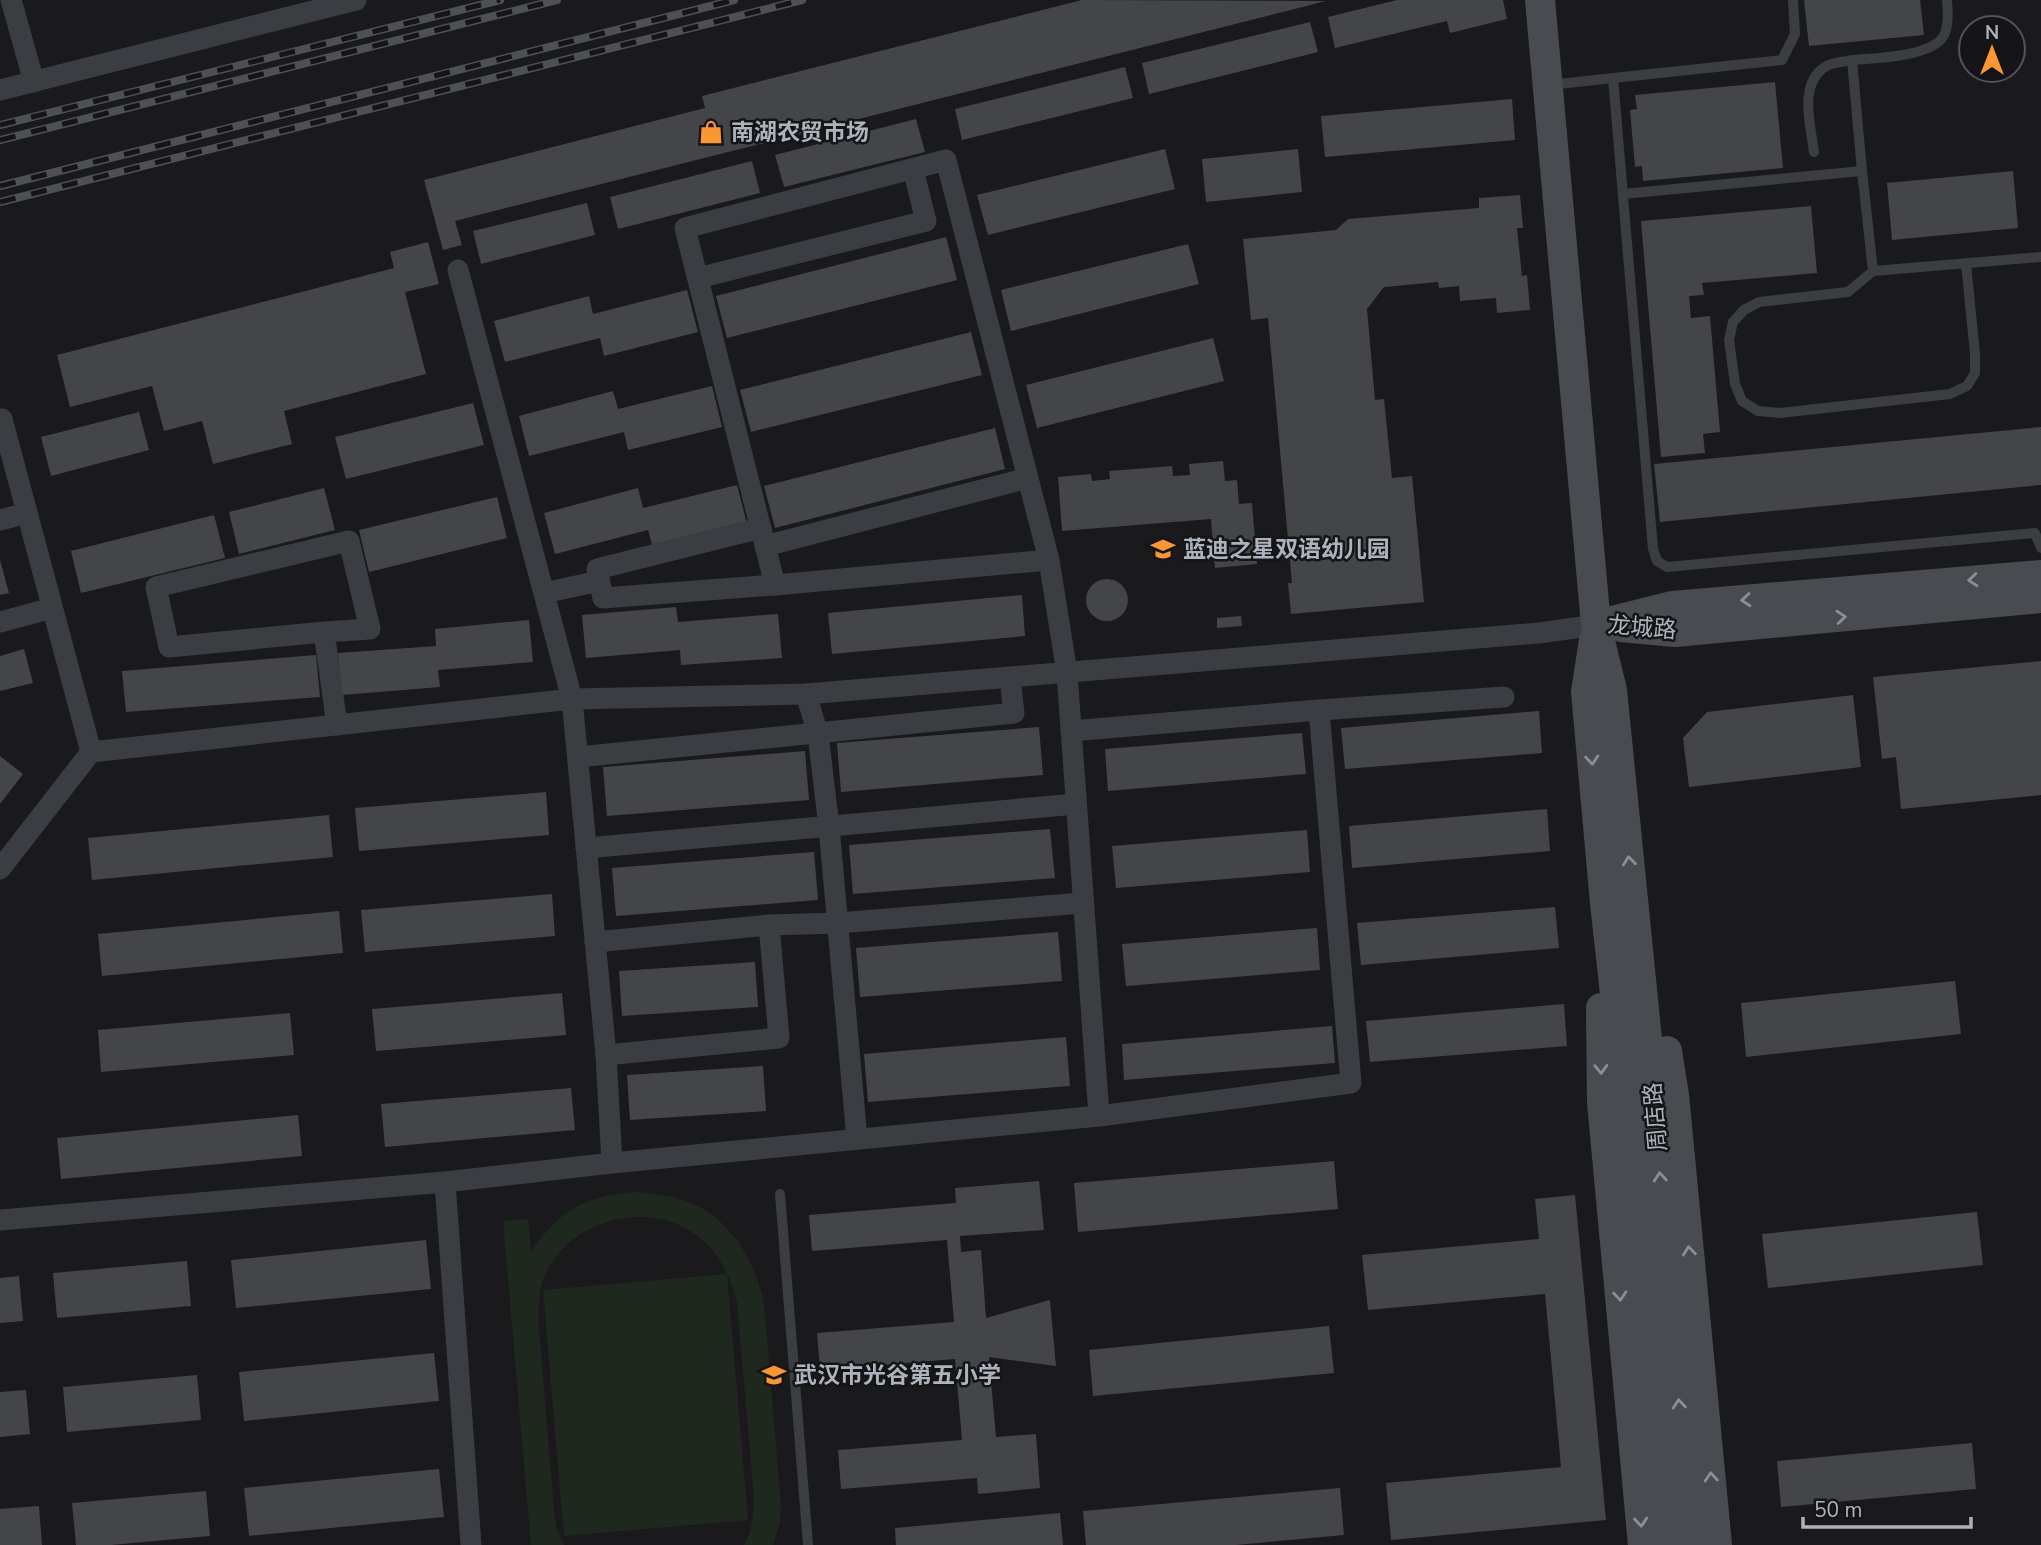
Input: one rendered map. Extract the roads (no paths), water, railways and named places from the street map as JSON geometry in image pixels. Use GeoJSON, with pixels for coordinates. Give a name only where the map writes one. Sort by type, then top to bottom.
{"type":"FeatureCollection","features":[{"type":"Feature","properties":{"kind":"street"},"geometry":{"type":"LineString","coordinates":[[11,0],[34,82]]}},
{"type":"Feature","properties":{"kind":"street"},"geometry":{"type":"LineString","coordinates":[[0,90],[356,0]]}},
{"type":"Feature","properties":{"kind":"street","name":"周店路"},"geometry":{"type":"LineString","coordinates":[[1540,0],[1619,902],[1692,1545]]}},
{"type":"Feature","properties":{"kind":"street"},"geometry":{"type":"LineString","coordinates":[[775,585],[685,229],[946,160],[1049,560],[1067,673],[1099,1116]]}},
{"type":"Feature","properties":{"kind":"street"},"geometry":{"type":"LineString","coordinates":[[698,278],[926,221],[912,169]]}},
{"type":"Feature","properties":{"kind":"street"},"geometry":{"type":"LineString","coordinates":[[458,270],[572,699],[606,1055],[611,1163]]}},
{"type":"Feature","properties":{"kind":"street"},"geometry":{"type":"LineString","coordinates":[[2,419],[91,752]]}},
{"type":"Feature","properties":{"kind":"street"},"geometry":{"type":"LineString","coordinates":[[1028,478],[763,537],[597,569],[603,598],[1049,560]]}},
{"type":"Feature","properties":{"kind":"street"},"geometry":{"type":"LineString","coordinates":[[0,520],[27,513]]}},
{"type":"Feature","properties":{"kind":"street"},"geometry":{"type":"LineString","coordinates":[[349,541],[370,629],[324,632],[169,647],[156,587],[349,541]]}},
{"type":"Feature","properties":{"kind":"street","name":"龙城路"},"geometry":{"type":"LineString","coordinates":[[1596,625],[1672,606],[2041,575]]}},
{"type":"Feature","properties":{"kind":"street"},"geometry":{"type":"LineString","coordinates":[[544,593],[599,581]]}},
{"type":"Feature","properties":{"kind":"street","name":"龙城路"},"geometry":{"type":"LineString","coordinates":[[1596,625],[1675,632],[2041,598]]}},
{"type":"Feature","properties":{"kind":"street"},"geometry":{"type":"LineString","coordinates":[[0,622],[52,608]]}},
{"type":"Feature","properties":{"kind":"street"},"geometry":{"type":"LineString","coordinates":[[0,869],[91,752],[572,699],[806,694],[1539,633],[1596,625]]}},
{"type":"Feature","properties":{"kind":"street"},"geometry":{"type":"LineString","coordinates":[[324,632],[337,725]]}},
{"type":"Feature","properties":{"kind":"street"},"geometry":{"type":"LineString","coordinates":[[578,757],[1014,713],[1010,678]]}},
{"type":"Feature","properties":{"kind":"street"},"geometry":{"type":"LineString","coordinates":[[806,694],[818,734],[829,827],[857,1139]]}},
{"type":"Feature","properties":{"kind":"street"},"geometry":{"type":"LineString","coordinates":[[1071,732],[1504,697]]}},
{"type":"Feature","properties":{"kind":"street"},"geometry":{"type":"LineString","coordinates":[[0,1220],[444,1181],[1099,1116],[1350,1083],[1319,710]]}},
{"type":"Feature","properties":{"kind":"street"},"geometry":{"type":"LineString","coordinates":[[586,848],[1076,804]]}},
{"type":"Feature","properties":{"kind":"street"},"geometry":{"type":"LineString","coordinates":[[1619,902],[1600,1029],[1602,1102],[1643,1545]]}},
{"type":"Feature","properties":{"kind":"street"},"geometry":{"type":"LineString","coordinates":[[1619,902],[1664,1028],[1674,1095],[1717,1545]]}},
{"type":"Feature","properties":{"kind":"street"},"geometry":{"type":"LineString","coordinates":[[595,943],[769,925],[838,923],[1082,903]]}},
{"type":"Feature","properties":{"kind":"street"},"geometry":{"type":"LineString","coordinates":[[606,1055],[779,1038],[769,925]]}},
{"type":"Feature","properties":{"kind":"street","name":"周店路"},"geometry":{"type":"LineString","coordinates":[[1640,1101],[1667,1545]]}},
{"type":"Feature","properties":{"kind":"street"},"geometry":{"type":"LineString","coordinates":[[444,1181],[471,1545]]}},
{"type":"Feature","properties":{"kind":"lane"},"geometry":{"type":"LineString","coordinates":[[1546,86],[1782,60],[1795,34],[1793,0]]}},
{"type":"Feature","properties":{"kind":"lane"},"geometry":{"type":"LineString","coordinates":[[1814,152],[1809,92],[1814,77],[1826,65],[1912,53],[1936,45],[1945,35],[1948,20],[1947,0]]}},
{"type":"Feature","properties":{"kind":"lane"},"geometry":{"type":"LineString","coordinates":[[1852,60],[1873,271]]}},
{"type":"Feature","properties":{"kind":"lane"},"geometry":{"type":"LineString","coordinates":[[1613,78],[1653,549],[1657,561],[1667,567],[2035,533],[2041,548]]}},
{"type":"Feature","properties":{"kind":"lane"},"geometry":{"type":"LineString","coordinates":[[1623,194],[1862,172]]}},
{"type":"Feature","properties":{"kind":"lane"},"geometry":{"type":"LineString","coordinates":[[1966,263],[1976,354],[1975,373],[1967,386],[1950,394],[1780,413],[1758,411],[1742,401],[1735,384],[1729,340],[1733,322],[1744,310],[1759,302],[1848,292],[1873,271],[1966,263],[2041,257]]}},
{"type":"Feature","properties":{"kind":"lane"},"geometry":{"type":"LineString","coordinates":[[780,1194],[808,1545]]}},
{"type":"Feature","properties":{"kind":"railway"},"geometry":{"type":"LineString","coordinates":[[0,125],[500,0]]}},
{"type":"Feature","properties":{"kind":"railway"},"geometry":{"type":"LineString","coordinates":[[0,140],[557,0]]}},
{"type":"Feature","properties":{"kind":"railway"},"geometry":{"type":"LineString","coordinates":[[0,186],[734,0]]}},
{"type":"Feature","properties":{"kind":"railway"},"geometry":{"type":"LineString","coordinates":[[0,202],[802,0]]}},
{"type":"Feature","properties":{"kind":"place","name":"南湖农贸市场"},"geometry":{"type":"Point","coordinates":[711,132]}},
{"type":"Feature","properties":{"kind":"place","name":"蓝迪之星双语幼儿园"},"geometry":{"type":"Point","coordinates":[1163,549]}},
{"type":"Feature","properties":{"kind":"place","name":"武汉市光谷第五小学"},"geometry":{"type":"Point","coordinates":[774,1375]}}]}
